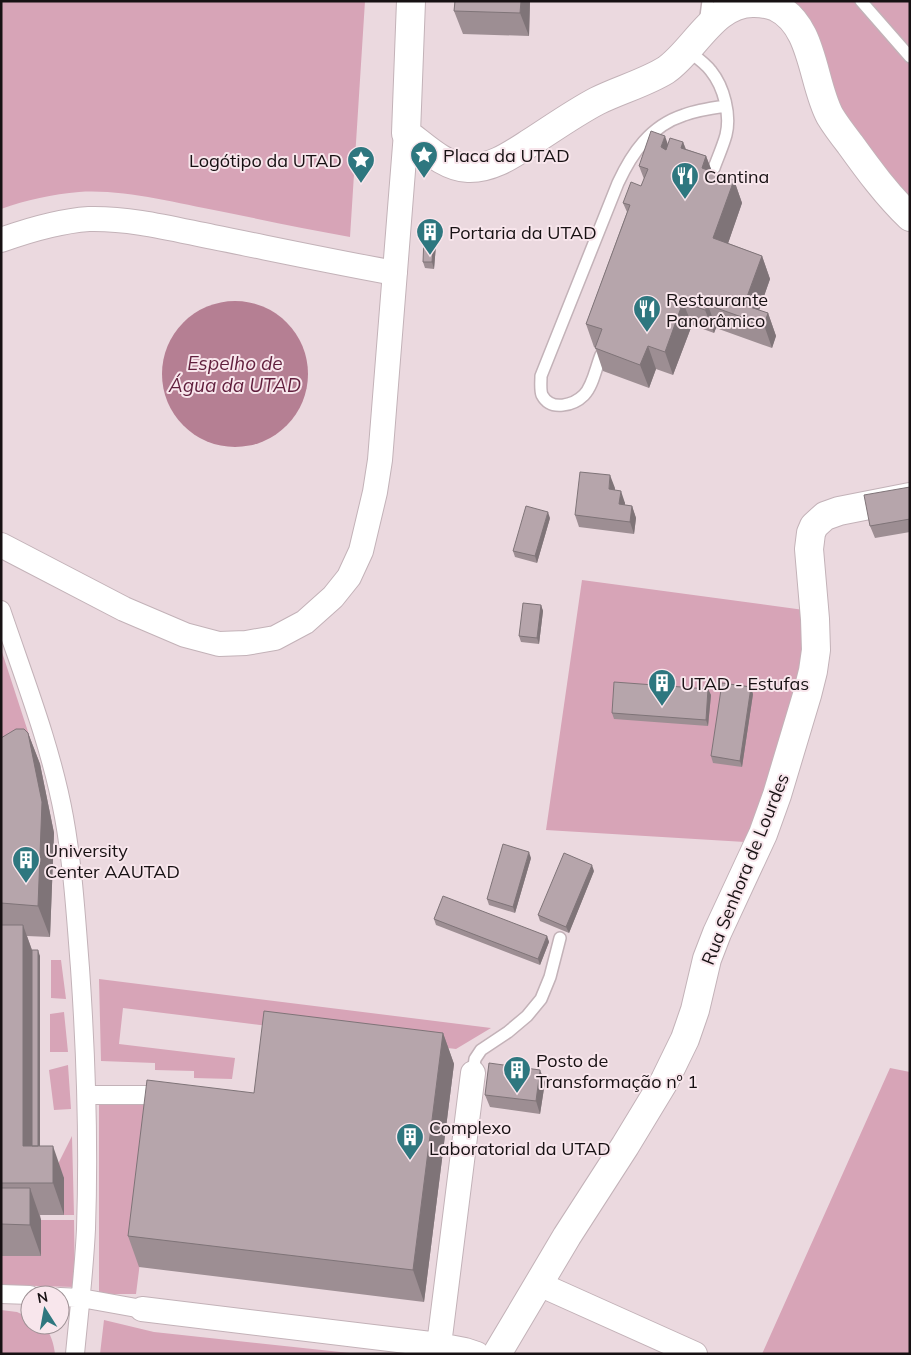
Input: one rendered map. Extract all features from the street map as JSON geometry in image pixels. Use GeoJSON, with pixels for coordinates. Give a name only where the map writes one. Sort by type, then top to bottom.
{"type":"FeatureCollection","features":[{"type":"Feature","properties":{"kind":"street"},"geometry":{"type":"LineString","coordinates":[[1,544],[124,609],[186,635],[219,644],[246,643],[275,638],[305,622],[333,597],[349,577],[361,551],[375,492],[380,460],[406,133],[411,1]]}},
{"type":"Feature","properties":{"kind":"street"},"geometry":{"type":"LineString","coordinates":[[406,133],[442,160],[454,165],[468,168],[496,163],[598,101],[665,70],[677,62],[713,21],[726,12],[747,3],[760,3],[775,7],[787,15],[798,27],[807,46],[830,116],[872,174],[910,217]]}},
{"type":"Feature","properties":{"kind":"street"},"geometry":{"type":"LineString","coordinates":[[1,240],[68,221],[90,219],[114,220],[166,228],[395,273]]}},
{"type":"Feature","properties":{"kind":"street","name":"Rua Senhora de Lourdes"},"geometry":{"type":"LineString","coordinates":[[497,1354],[567,1236],[660,1088],[685,1039],[716,933],[763,834],[778,795],[807,695],[816,650],[809,549],[814,526],[825,516],[833,513],[910,496]]}},
{"type":"Feature","properties":{"kind":"street"},"geometry":{"type":"LineString","coordinates":[[1,610],[46,744],[64,816],[71,866],[79,953],[87,1095],[86,1229],[75,1354]]}},
{"type":"Feature","properties":{"kind":"street"},"geometry":{"type":"LineString","coordinates":[[439,1345],[473,1073]]}},
{"type":"Feature","properties":{"kind":"street"},"geometry":{"type":"LineString","coordinates":[[87,1095],[184,1095]]}},
{"type":"Feature","properties":{"kind":"street"},"geometry":{"type":"LineString","coordinates":[[539,1284],[695,1354]]}},
{"type":"Feature","properties":{"kind":"street"},"geometry":{"type":"LineString","coordinates":[[1,1294],[20,1295]]}},
{"type":"Feature","properties":{"kind":"street"},"geometry":{"type":"LineString","coordinates":[[70,1297],[142,1309],[439,1345],[477,1354]]}},
{"type":"Feature","properties":{"kind":"lane"},"geometry":{"type":"LineString","coordinates":[[708,1],[696,40],[705,64],[721,88],[726,106],[727,120],[726,134],[714,168]]}},
{"type":"Feature","properties":{"kind":"lane"},"geometry":{"type":"LineString","coordinates":[[861,1],[910,58]]}},
{"type":"Feature","properties":{"kind":"lane"},"geometry":{"type":"LineString","coordinates":[[601,355],[585,394],[575,402],[556,406],[547,401],[542,395],[541,376],[618,183],[629,160],[645,140],[662,126],[682,115],[726,106]]}},
{"type":"Feature","properties":{"kind":"lane"},"geometry":{"type":"LineString","coordinates":[[473,1073],[476,1059],[481,1050],[508,1032],[527,1016],[541,999],[550,977],[560,938]]}},
{"type":"Feature","properties":{"kind":"shaded area"},"geometry":{"type":"Polygon","coordinates":[[[1,1],[365,1],[350,237],[167,201],[114,193],[79,192],[59,194],[1,209],[1,1]]]}},
{"type":"Feature","properties":{"kind":"shaded area"},"geometry":{"type":"Polygon","coordinates":[[[789,1],[910,1],[910,202],[841,113],[789,1]]]}},
{"type":"Feature","properties":{"kind":"shaded area"},"geometry":{"type":"Polygon","coordinates":[[[582,580],[804,610],[806,653],[770,795],[745,842],[546,830],[582,580]]]}},
{"type":"Feature","properties":{"kind":"shaded area"},"geometry":{"type":"Polygon","coordinates":[[[1,649],[32,744],[1,764],[1,649]]]}},
{"type":"Feature","properties":{"kind":"shaded area"},"geometry":{"type":"Polygon","coordinates":[[[51,960],[61,960],[66,999],[51,998],[51,960]]]}},
{"type":"Feature","properties":{"kind":"shaded area"},"geometry":{"type":"Polygon","coordinates":[[[99,979],[491,1028],[456,1049],[123,1008],[119,1044],[235,1058],[232,1079],[194,1078],[194,1071],[155,1070],[155,1063],[101,1061],[99,979]]]}},
{"type":"Feature","properties":{"kind":"shaded area"},"geometry":{"type":"Polygon","coordinates":[[[64,1012],[68,1052],[50,1052],[50,1014],[64,1012]]]}},
{"type":"Feature","properties":{"kind":"shaded area"},"geometry":{"type":"Polygon","coordinates":[[[68,1065],[71,1109],[54,1110],[49,1070],[68,1065]]]}},
{"type":"Feature","properties":{"kind":"shaded area"},"geometry":{"type":"Polygon","coordinates":[[[890,1068],[910,1072],[910,1354],[762,1354],[890,1068]]]}},
{"type":"Feature","properties":{"kind":"shaded area"},"geometry":{"type":"Polygon","coordinates":[[[233,1103],[159,1112],[136,1294],[99,1294],[99,1104],[233,1103]]]}},
{"type":"Feature","properties":{"kind":"shaded area"},"geometry":{"type":"Polygon","coordinates":[[[72,1136],[74,1215],[64,1215],[64,1178],[51,1178],[72,1136]]]}},
{"type":"Feature","properties":{"kind":"shaded area"},"geometry":{"type":"Polygon","coordinates":[[[41,1220],[74,1220],[75,1287],[70,1287],[70,1285],[1,1285],[1,1256],[41,1256],[41,1220]]]}},
{"type":"Feature","properties":{"kind":"shaded area"},"geometry":{"type":"Polygon","coordinates":[[[1,1310],[20,1313],[20,1335],[50,1335],[55,1354],[1,1354],[1,1310]]]}},
{"type":"Feature","properties":{"kind":"shaded area"},"geometry":{"type":"Polygon","coordinates":[[[104,1320],[154,1332],[359,1354],[100,1354],[104,1320]]]}},
{"type":"Feature","properties":{"kind":"water","name":"Espelho de Água da UTAD"},"geometry":{"type":"Polygon","coordinates":[[[235,301],[263,307],[286,323],[302,346],[308,374],[302,402],[286,425],[263,441],[235,447],[207,441],[184,425],[168,402],[162,374],[168,346],[184,323],[207,307],[235,301]]]}},
{"type":"Feature","properties":{"kind":"building"},"geometry":{"type":"Polygon","coordinates":[[[455,1],[521,1],[520,13],[454,11],[455,1]]]}},
{"type":"Feature","properties":{"kind":"building"},"geometry":{"type":"Polygon","coordinates":[[[651,131],[665,136],[661,147],[666,150],[670,138],[683,142],[681,148],[706,156],[702,168],[734,180],[713,238],[762,256],[744,305],[768,313],[764,325],[708,305],[705,310],[683,302],[665,352],[648,346],[640,365],[595,348],[602,329],[586,324],[630,205],[623,203],[631,182],[641,186],[648,169],[639,166],[651,131]]]}},
{"type":"Feature","properties":{"kind":"building"},"geometry":{"type":"Polygon","coordinates":[[[424,238],[434,238],[432,262],[423,262],[424,238]]]}},
{"type":"Feature","properties":{"kind":"building"},"geometry":{"type":"Polygon","coordinates":[[[580,472],[610,475],[609,489],[621,491],[619,504],[632,506],[630,522],[575,515],[580,472]]]}},
{"type":"Feature","properties":{"kind":"building"},"geometry":{"type":"Polygon","coordinates":[[[910,487],[910,519],[870,526],[864,495],[910,487]]]}},
{"type":"Feature","properties":{"kind":"building"},"geometry":{"type":"Polygon","coordinates":[[[526,506],[548,512],[535,556],[513,551],[526,506]]]}},
{"type":"Feature","properties":{"kind":"building"},"geometry":{"type":"Polygon","coordinates":[[[523,603],[541,605],[537,638],[519,636],[523,603]]]}},
{"type":"Feature","properties":{"kind":"building","name":"UTAD - Estufas"},"geometry":{"type":"Polygon","coordinates":[[[614,682],[708,689],[706,720],[612,713],[614,682]]]}},
{"type":"Feature","properties":{"kind":"building","name":"UTAD - Estufas"},"geometry":{"type":"Polygon","coordinates":[[[722,683],[751,687],[740,761],[711,756],[722,683]]]}},
{"type":"Feature","properties":{"kind":"building","name":"University Center AAUTAD"},"geometry":{"type":"Polygon","coordinates":[[[16,729],[24,729],[28,733],[42,802],[38,906],[1,903],[1,738],[16,729]]]}},
{"type":"Feature","properties":{"kind":"building"},"geometry":{"type":"Polygon","coordinates":[[[503,844],[529,852],[513,907],[487,899],[503,844]]]}},
{"type":"Feature","properties":{"kind":"building"},"geometry":{"type":"Polygon","coordinates":[[[564,853],[592,865],[566,927],[538,915],[564,853]]]}},
{"type":"Feature","properties":{"kind":"building"},"geometry":{"type":"Polygon","coordinates":[[[443,896],[547,936],[538,959],[434,919],[443,896]]]}},
{"type":"Feature","properties":{"kind":"building"},"geometry":{"type":"Polygon","coordinates":[[[1,925],[23,925],[23,1146],[53,1146],[53,1183],[1,1183],[1,925]]]}},
{"type":"Feature","properties":{"kind":"building"},"geometry":{"type":"Polygon","coordinates":[[[32,950],[38,950],[38,1146],[32,1146],[32,950]]]}},
{"type":"Feature","properties":{"kind":"building"},"geometry":{"type":"Polygon","coordinates":[[[264,1011],[443,1033],[413,1270],[128,1236],[147,1080],[254,1093],[264,1011]]]}},
{"type":"Feature","properties":{"kind":"building"},"geometry":{"type":"Polygon","coordinates":[[[489,1063],[540,1070],[536,1101],[485,1095],[489,1063]]]}},
{"type":"Feature","properties":{"kind":"building"},"geometry":{"type":"Polygon","coordinates":[[[1,1188],[30,1188],[30,1225],[1,1224],[1,1188]]]}},
{"type":"Feature","properties":{"kind":"place","name":"Placa da UTAD"},"geometry":{"type":"Point","coordinates":[424,179]}},
{"type":"Feature","properties":{"kind":"place","name":"Logótipo da UTAD"},"geometry":{"type":"Point","coordinates":[361,184]}},
{"type":"Feature","properties":{"kind":"place","name":"Cantina"},"geometry":{"type":"Point","coordinates":[685,200]}},
{"type":"Feature","properties":{"kind":"place","name":"Portaria da UTAD"},"geometry":{"type":"Point","coordinates":[430,256]}},
{"type":"Feature","properties":{"kind":"place","name":"Restaurante Panorâmico"},"geometry":{"type":"Point","coordinates":[647,333]}},
{"type":"Feature","properties":{"kind":"place","name":"UTAD - Estufas"},"geometry":{"type":"Point","coordinates":[662,707]}},
{"type":"Feature","properties":{"kind":"place","name":"University Center AAUTAD"},"geometry":{"type":"Point","coordinates":[26,884]}},
{"type":"Feature","properties":{"kind":"place","name":"Posto de Transformação nº 1"},"geometry":{"type":"Point","coordinates":[517,1094]}},
{"type":"Feature","properties":{"kind":"place","name":"Complexo Laboratorial da UTAD"},"geometry":{"type":"Point","coordinates":[410,1161]}}]}
